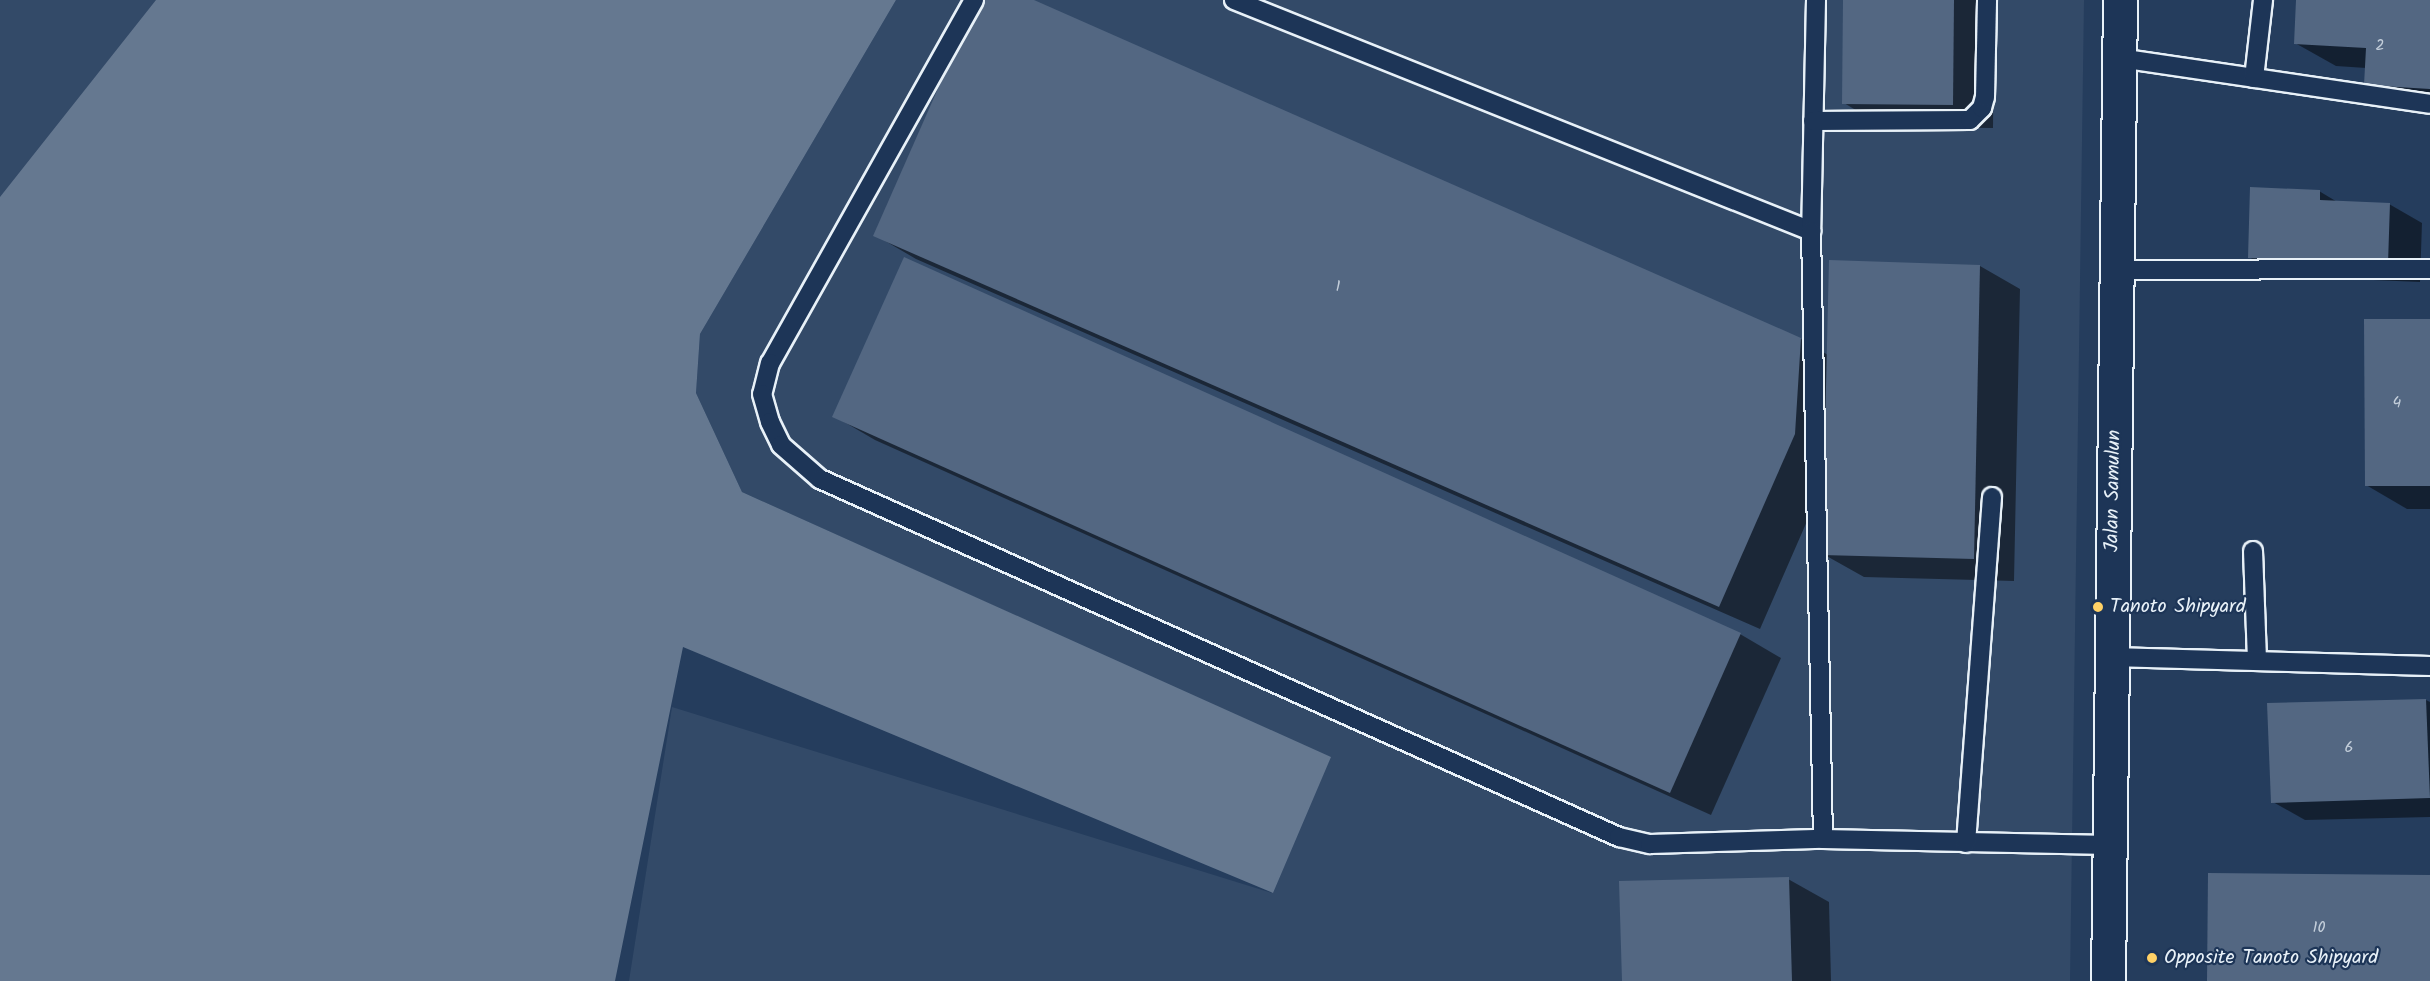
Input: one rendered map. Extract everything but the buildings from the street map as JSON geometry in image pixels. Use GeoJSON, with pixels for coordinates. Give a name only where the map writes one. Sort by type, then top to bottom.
{"type":"FeatureCollection","features":[{"type":"Feature","properties":{"kind":"street","name":"Jalan Samulun"},"geometry":{"type":"LineString","coordinates":[[2108,981],[2120,0]]}},
{"type":"Feature","properties":{"kind":"lane"},"geometry":{"type":"LineString","coordinates":[[974,0],[770,363],[762,394],[781,445],[820,479],[1619,837],[1650,844],[1823,839],[2109,845]]}},
{"type":"Feature","properties":{"kind":"lane"},"geometry":{"type":"LineString","coordinates":[[1234,0],[1811,231]]}},
{"type":"Feature","properties":{"kind":"lane"},"geometry":{"type":"LineString","coordinates":[[1816,0],[1811,231],[1823,839]]}},
{"type":"Feature","properties":{"kind":"lane"},"geometry":{"type":"LineString","coordinates":[[1813,121],[1971,120],[1982,108],[1985,97],[1987,0]]}},
{"type":"Feature","properties":{"kind":"lane"},"geometry":{"type":"LineString","coordinates":[[2254,78],[2263,0]]}},
{"type":"Feature","properties":{"kind":"lane"},"geometry":{"type":"LineString","coordinates":[[2119,58],[2430,104]]}},
{"type":"Feature","properties":{"kind":"lane"},"geometry":{"type":"LineString","coordinates":[[2117,270],[2430,269]]}},
{"type":"Feature","properties":{"kind":"lane"},"geometry":{"type":"LineString","coordinates":[[1966,843],[1992,497]]}},
{"type":"Feature","properties":{"kind":"lane"},"geometry":{"type":"LineString","coordinates":[[2253,551],[2257,661]]}},
{"type":"Feature","properties":{"kind":"lane"},"geometry":{"type":"LineString","coordinates":[[2112,657],[2430,666]]}},
{"type":"Feature","properties":{"kind":"shaded area"},"geometry":{"type":"Polygon","coordinates":[[[0,0],[163,0],[0,198],[0,0]]]}},
{"type":"Feature","properties":{"kind":"shaded area"},"geometry":{"type":"Polygon","coordinates":[[[156,0],[896,0],[700,334],[696,393],[742,492],[1331,757],[1273,893],[683,647],[615,981],[0,981],[0,197],[156,0]]]}},
{"type":"Feature","properties":{"kind":"shaded area"},"geometry":{"type":"Polygon","coordinates":[[[896,0],[2084,0],[2070,981],[629,981],[672,707],[1272,893],[1330,758],[742,492],[696,393],[700,334],[896,0]]]}},
{"type":"Feature","properties":{"kind":"place","name":"Tanoto Shipyard"},"geometry":{"type":"Point","coordinates":[2098,607]}},
{"type":"Feature","properties":{"kind":"place","name":"Opposite Tanoto Shipyard"},"geometry":{"type":"Point","coordinates":[2152,958]}}]}
